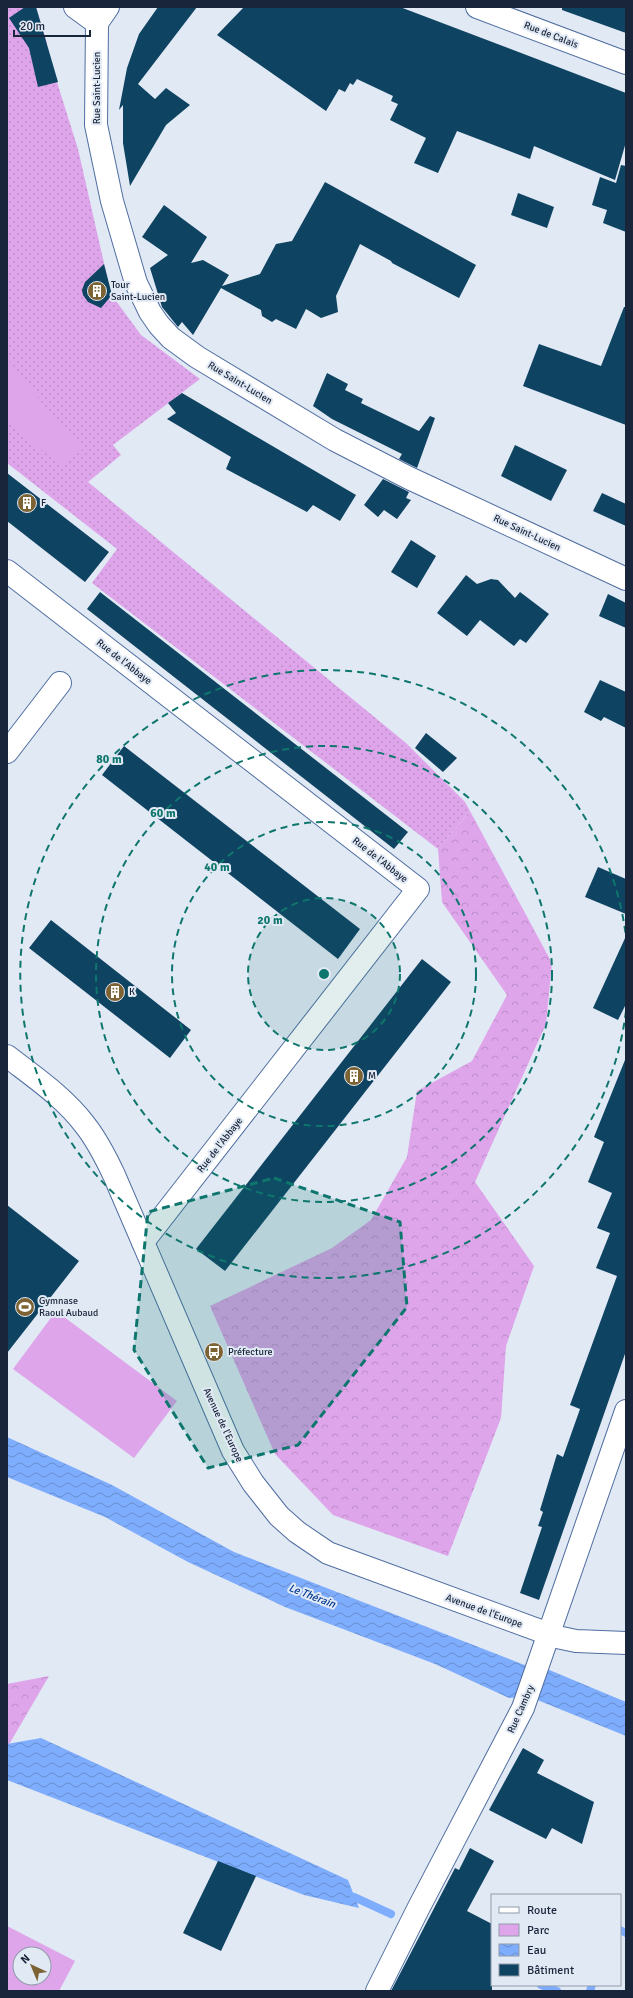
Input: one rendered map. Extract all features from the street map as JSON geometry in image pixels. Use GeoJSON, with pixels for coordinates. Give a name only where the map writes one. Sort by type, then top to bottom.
{"type":"FeatureCollection","features":[{"type":"Feature","properties":{"kind":"street"},"geometry":{"type":"LineString","coordinates":[[75,7],[102,15]]}},
{"type":"Feature","properties":{"kind":"street","name":"Rue de Calais"},"geometry":{"type":"LineString","coordinates":[[477,7],[626,63]]}},
{"type":"Feature","properties":{"kind":"street","name":"Rue Saint-Lucien"},"geometry":{"type":"LineString","coordinates":[[102,15],[96,124],[104,168],[141,298],[153,316],[172,338],[197,357],[262,397],[366,457],[626,579]]}},
{"type":"Feature","properties":{"kind":"street","name":"Rue de l'Abbaye"},"geometry":{"type":"LineString","coordinates":[[7,571],[418,889],[143,1242]]}},
{"type":"Feature","properties":{"kind":"street"},"geometry":{"type":"LineString","coordinates":[[7,752],[60,683]]}},
{"type":"Feature","properties":{"kind":"street","name":"Avenue de l'Europe"},"geometry":{"type":"LineString","coordinates":[[7,1056],[62,1100],[85,1125],[114,1175],[233,1451],[252,1483],[279,1516],[297,1532],[328,1553],[550,1635],[576,1641],[626,1643]]}},
{"type":"Feature","properties":{"kind":"street","name":"Rue Cambry"},"geometry":{"type":"LineString","coordinates":[[377,1991],[418,1908],[523,1708],[542,1659],[626,1411]]}},
{"type":"Feature","properties":{"kind":"highlighted area"},"geometry":{"type":"Polygon","coordinates":[[[274,1178],[400,1222],[407,1307],[298,1445],[208,1468],[134,1350],[148,1212],[274,1178]]]}},
{"type":"Feature","properties":{"kind":"green space"},"geometry":{"type":"Polygon","coordinates":[[[7,7],[36,7],[47,43],[45,44],[78,149],[111,294],[141,335],[200,379],[113,445],[121,455],[88,482],[406,743],[465,802],[470,811],[438,849],[92,583],[117,549],[7,463],[7,7]]]}},
{"type":"Feature","properties":{"kind":"green space"},"geometry":{"type":"Polygon","coordinates":[[[7,358],[58,423],[83,449],[63,467],[7,422],[7,358]]]}},
{"type":"Feature","properties":{"kind":"green space"},"geometry":{"type":"Polygon","coordinates":[[[470,811],[552,963],[546,1024],[475,1182],[534,1266],[506,1346],[501,1418],[448,1556],[333,1515],[275,1454],[210,1306],[332,1248],[371,1220],[407,1157],[417,1091],[472,1061],[507,995],[442,902],[438,849],[470,811]]]}},
{"type":"Feature","properties":{"kind":"green space"},"geometry":{"type":"Polygon","coordinates":[[[56,1311],[177,1401],[134,1458],[13,1369],[56,1311]]]}},
{"type":"Feature","properties":{"kind":"green space"},"geometry":{"type":"Polygon","coordinates":[[[49,1676],[7,1748],[7,1684],[49,1676]]]}},
{"type":"Feature","properties":{"kind":"green space"},"geometry":{"type":"Polygon","coordinates":[[[7,1926],[46,1946],[12,1946],[12,1986],[52,1986],[52,1949],[75,1961],[59,1991],[7,1991],[7,1926]]]}},
{"type":"Feature","properties":{"kind":"water","name":"Le Thérain"},"geometry":{"type":"Polygon","coordinates":[[[7,1437],[112,1485],[234,1552],[522,1664],[540,1670],[547,1669],[626,1702],[626,1736],[530,1697],[509,1698],[435,1664],[285,1607],[188,1562],[105,1517],[7,1477],[7,1437]]]}},
{"type":"Feature","properties":{"kind":"water"},"geometry":{"type":"Polygon","coordinates":[[[41,1738],[348,1880],[359,1908],[304,1895],[7,1780],[7,1744],[41,1738]]]}},
{"type":"Feature","properties":{"kind":"building"},"geometry":{"type":"Polygon","coordinates":[[[25,7],[36,7],[58,82],[38,87],[29,48],[9,18],[25,7]]]}},
{"type":"Feature","properties":{"kind":"building"},"geometry":{"type":"Polygon","coordinates":[[[158,7],[197,7],[138,84],[155,99],[166,88],[190,105],[166,125],[130,186],[123,143],[123,105],[119,110],[127,68],[139,34],[158,7]]]}},
{"type":"Feature","properties":{"kind":"building"},"geometry":{"type":"Polygon","coordinates":[[[244,7],[400,7],[626,93],[626,142],[615,180],[534,146],[530,159],[457,131],[438,173],[414,163],[426,138],[390,120],[398,104],[391,101],[393,96],[357,79],[353,85],[350,83],[345,92],[339,89],[326,111],[217,35],[244,7]]]}},
{"type":"Feature","properties":{"kind":"building"},"geometry":{"type":"Polygon","coordinates":[[[562,7],[626,7],[626,33],[562,10],[562,7]]]}},
{"type":"Feature","properties":{"kind":"building"},"geometry":{"type":"Polygon","coordinates":[[[621,165],[626,166],[626,232],[603,223],[607,210],[592,205],[600,177],[616,183],[621,165]]]}},
{"type":"Feature","properties":{"kind":"building"},"geometry":{"type":"Polygon","coordinates":[[[325,182],[476,265],[459,298],[392,263],[391,261],[360,244],[336,296],[338,312],[321,318],[306,309],[296,329],[276,319],[272,322],[262,316],[261,310],[221,288],[193,335],[182,322],[178,327],[162,307],[150,268],[168,255],[142,237],[164,205],[207,237],[191,263],[203,260],[229,275],[222,286],[260,274],[276,244],[292,241],[325,182]]]}},
{"type":"Feature","properties":{"kind":"building"},"geometry":{"type":"Polygon","coordinates":[[[518,193],[554,207],[547,228],[511,215],[518,193]]]}},
{"type":"Feature","properties":{"kind":"building","name":"Tour Saint-Lucien"},"geometry":{"type":"Polygon","coordinates":[[[104,264],[112,295],[101,308],[88,302],[83,295],[82,290],[85,282],[104,264]]]}},
{"type":"Feature","properties":{"kind":"building"},"geometry":{"type":"Polygon","coordinates":[[[624,307],[626,307],[626,425],[523,386],[539,344],[601,366],[624,307]]]}},
{"type":"Feature","properties":{"kind":"building"},"geometry":{"type":"Polygon","coordinates":[[[327,373],[348,384],[345,390],[363,399],[361,403],[419,431],[430,416],[435,418],[417,468],[399,459],[402,454],[332,419],[313,406],[327,373]]]}},
{"type":"Feature","properties":{"kind":"building"},"geometry":{"type":"Polygon","coordinates":[[[182,393],[356,495],[340,521],[313,505],[307,512],[226,469],[231,457],[167,419],[176,413],[168,403],[182,393]]]}},
{"type":"Feature","properties":{"kind":"building"},"geometry":{"type":"Polygon","coordinates":[[[515,445],[567,470],[551,501],[501,476],[515,445]]]}},
{"type":"Feature","properties":{"kind":"building"},"geometry":{"type":"Polygon","coordinates":[[[7,473],[109,552],[85,582],[7,521],[7,473]]]}},
{"type":"Feature","properties":{"kind":"building"},"geometry":{"type":"Polygon","coordinates":[[[383,479],[409,492],[406,498],[411,500],[397,519],[384,510],[378,517],[364,505],[383,479]]]}},
{"type":"Feature","properties":{"kind":"building"},"geometry":{"type":"Polygon","coordinates":[[[602,493],[626,504],[626,526],[593,511],[602,493]]]}},
{"type":"Feature","properties":{"kind":"building"},"geometry":{"type":"Polygon","coordinates":[[[411,540],[436,556],[417,588],[391,572],[411,540]]]}},
{"type":"Feature","properties":{"kind":"building"},"geometry":{"type":"Polygon","coordinates":[[[466,575],[477,584],[491,579],[498,580],[515,598],[520,592],[549,614],[526,643],[520,639],[514,646],[480,620],[467,636],[437,613],[466,575]]]}},
{"type":"Feature","properties":{"kind":"building"},"geometry":{"type":"Polygon","coordinates":[[[100,592],[408,832],[394,849],[87,609],[100,592]]]}},
{"type":"Feature","properties":{"kind":"building"},"geometry":{"type":"Polygon","coordinates":[[[608,594],[626,603],[626,628],[599,616],[608,594]]]}},
{"type":"Feature","properties":{"kind":"building"},"geometry":{"type":"Polygon","coordinates":[[[600,680],[626,692],[626,728],[604,717],[601,721],[584,712],[600,680]]]}},
{"type":"Feature","properties":{"kind":"building"},"geometry":{"type":"Polygon","coordinates":[[[426,733],[457,758],[443,772],[415,748],[426,733]]]}},
{"type":"Feature","properties":{"kind":"building"},"geometry":{"type":"Polygon","coordinates":[[[124,746],[360,929],[338,959],[102,775],[124,746]]]}},
{"type":"Feature","properties":{"kind":"building"},"geometry":{"type":"Polygon","coordinates":[[[598,867],[626,879],[626,914],[585,897],[598,867]]]}},
{"type":"Feature","properties":{"kind":"building","name":"K"},"geometry":{"type":"Polygon","coordinates":[[[51,920],[191,1030],[170,1058],[29,948],[51,920]]]}},
{"type":"Feature","properties":{"kind":"building"},"geometry":{"type":"Polygon","coordinates":[[[626,936],[626,1004],[618,1020],[593,1008],[626,936]]]}},
{"type":"Feature","properties":{"kind":"building","name":"M"},"geometry":{"type":"Polygon","coordinates":[[[422,959],[451,982],[225,1271],[196,1249],[422,959]]]}},
{"type":"Feature","properties":{"kind":"building"},"geometry":{"type":"Polygon","coordinates":[[[625,1060],[626,1351],[539,1600],[520,1593],[542,1527],[538,1526],[543,1512],[540,1510],[557,1454],[563,1457],[580,1409],[570,1405],[617,1276],[596,1268],[610,1233],[597,1228],[612,1193],[588,1182],[604,1142],[594,1137],[625,1060]]]}},
{"type":"Feature","properties":{"kind":"building","name":"Gymnase Raoul Aubaud"},"geometry":{"type":"Polygon","coordinates":[[[7,1205],[79,1261],[7,1353],[7,1205]]]}},
{"type":"Feature","properties":{"kind":"building"},"geometry":{"type":"Polygon","coordinates":[[[523,1748],[544,1760],[537,1773],[594,1802],[582,1844],[552,1828],[546,1839],[489,1810],[523,1748]]]}},
{"type":"Feature","properties":{"kind":"building"},"geometry":{"type":"Polygon","coordinates":[[[470,1848],[494,1861],[467,1911],[491,1923],[492,1991],[391,1991],[455,1868],[459,1870],[470,1848]]]}},
{"type":"Feature","properties":{"kind":"building"},"geometry":{"type":"Polygon","coordinates":[[[218,1861],[256,1876],[221,1951],[183,1933],[218,1861]]]}},
{"type":"Feature","properties":{"kind":"waterway"},"geometry":{"type":"LineString","coordinates":[[354,1897],[391,1914]]}},
{"type":"Feature","properties":{"kind":"waterway"},"geometry":{"type":"LineString","coordinates":[[621,1930],[626,1933]]}},
{"type":"Feature","properties":{"kind":"waterway"},"geometry":{"type":"LineString","coordinates":[[544,1986],[557,1991]]}},
{"type":"Feature","properties":{"kind":"waterway"},"geometry":{"type":"LineString","coordinates":[[590,1991],[592,1986]]}},
{"type":"Feature","properties":{"kind":"place","name":"Tour Saint-Lucien"},"geometry":{"type":"Point","coordinates":[97,291]}},
{"type":"Feature","properties":{"kind":"place","name":"F"},"geometry":{"type":"Point","coordinates":[27,503]}},
{"type":"Feature","properties":{"kind":"place","name":"K"},"geometry":{"type":"Point","coordinates":[115,992]}},
{"type":"Feature","properties":{"kind":"place","name":"M"},"geometry":{"type":"Point","coordinates":[354,1076]}},
{"type":"Feature","properties":{"kind":"place","name":"Gymnase Raoul Aubaud"},"geometry":{"type":"Point","coordinates":[25,1307]}},
{"type":"Feature","properties":{"kind":"place","name":"Préfecture"},"geometry":{"type":"Point","coordinates":[214,1352]}}]}
